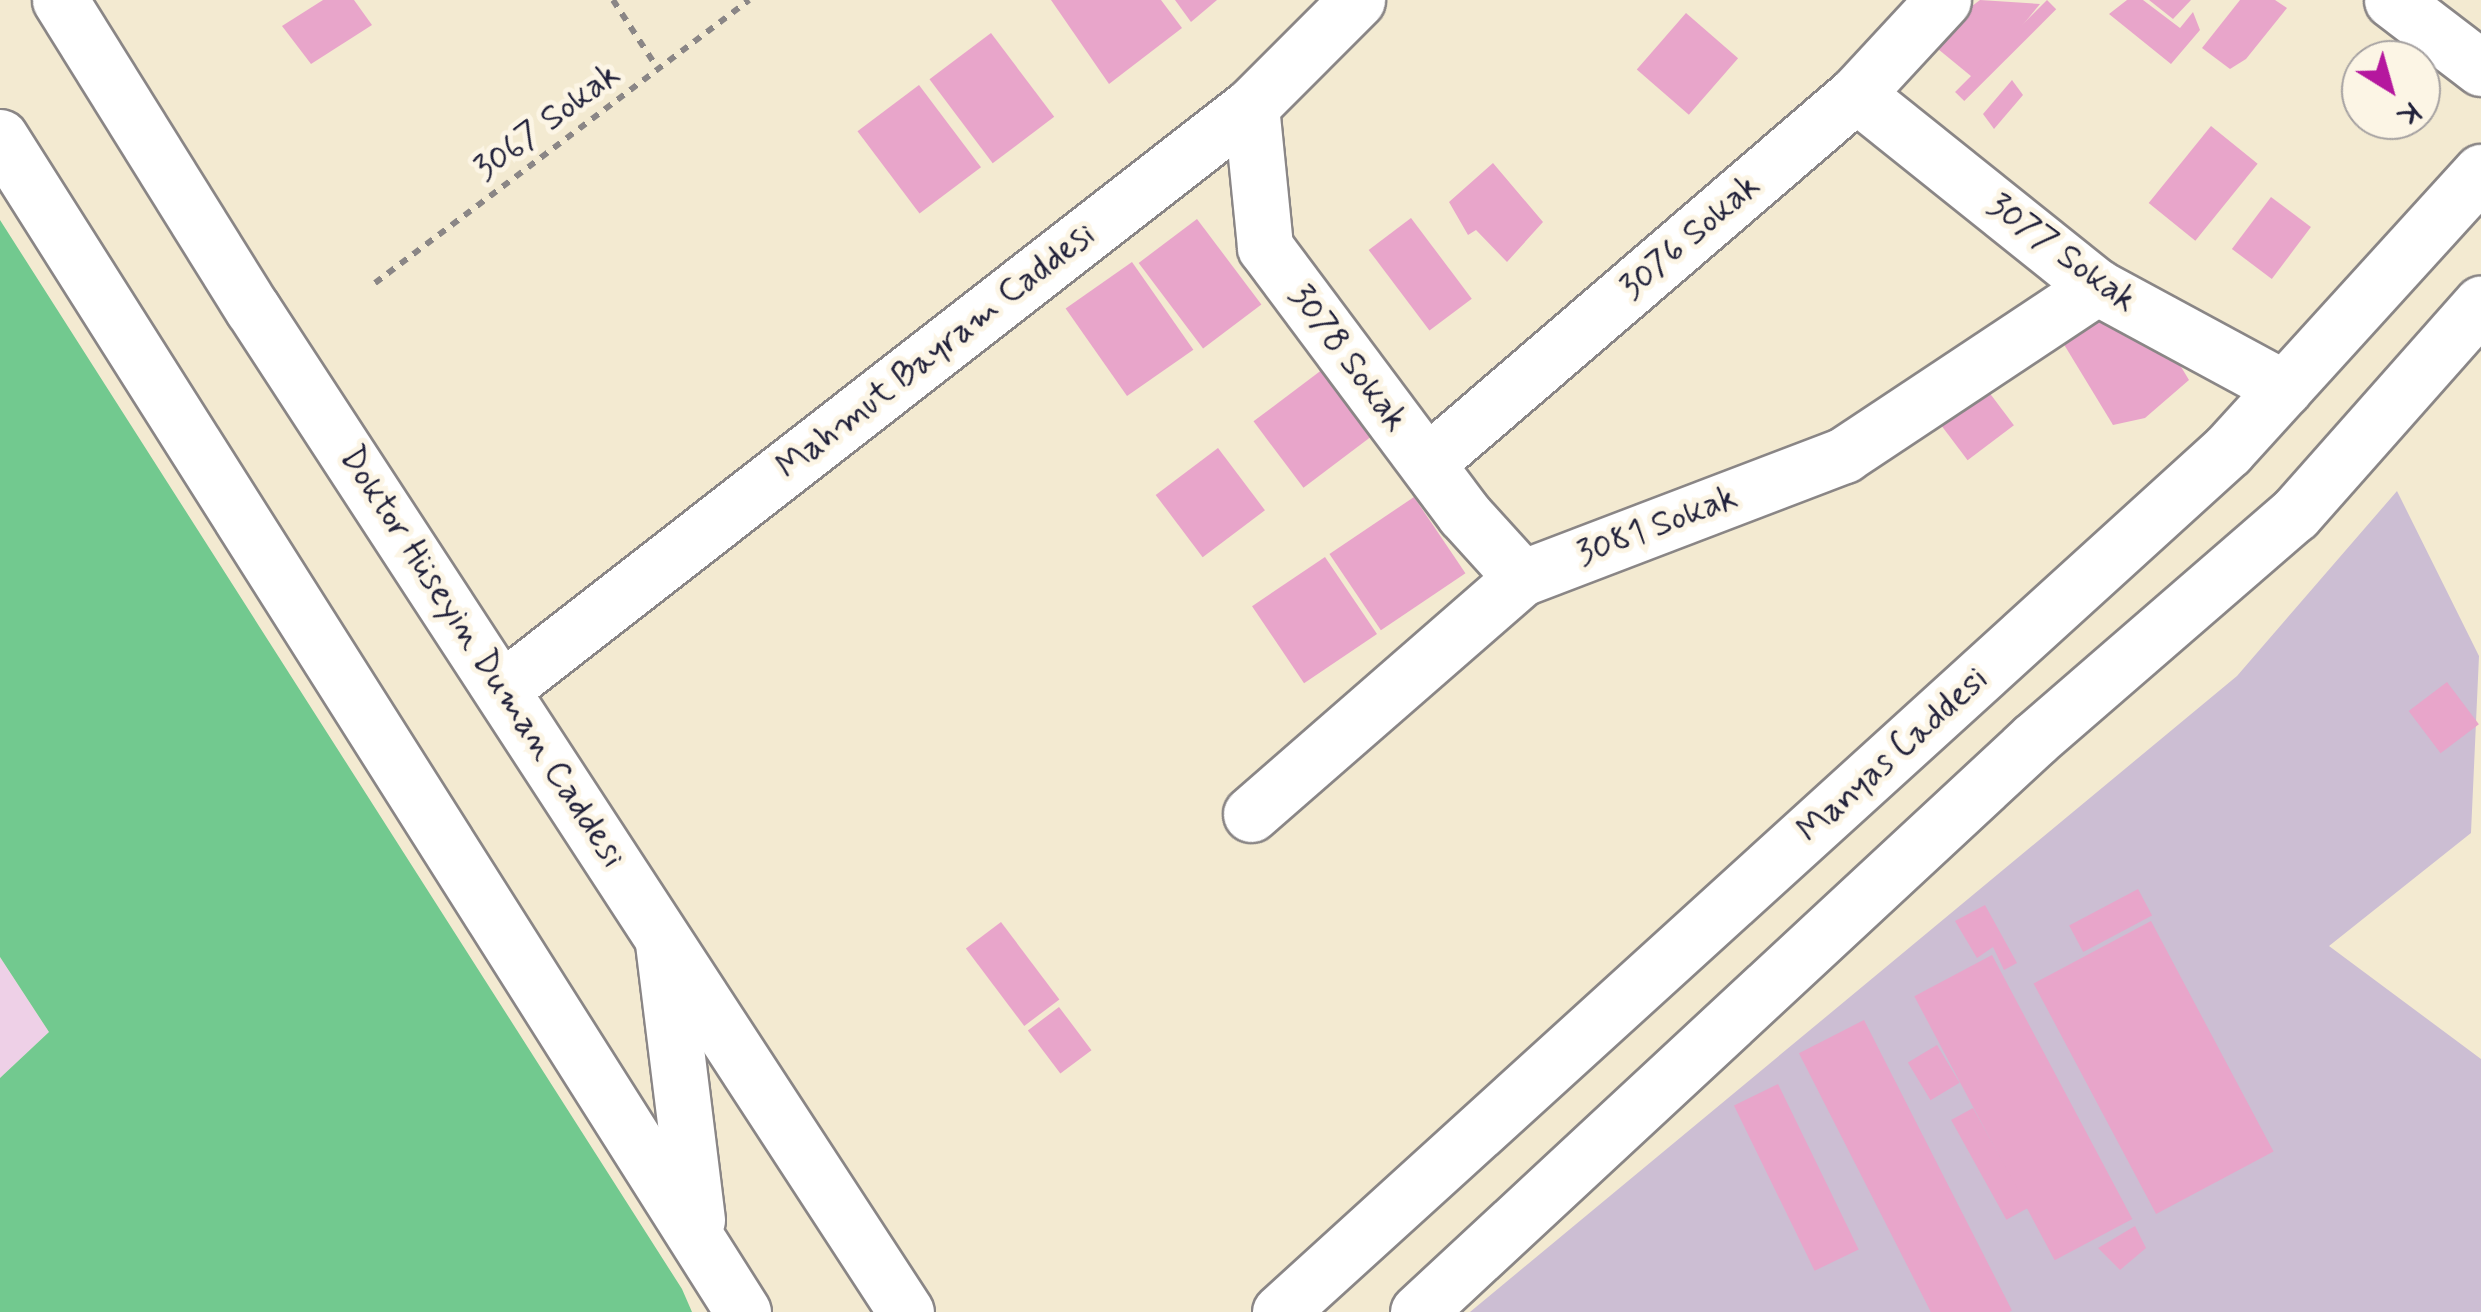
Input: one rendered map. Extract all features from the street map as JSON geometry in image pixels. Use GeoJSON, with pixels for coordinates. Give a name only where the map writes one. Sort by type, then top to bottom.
{"type":"FeatureCollection","features":[{"type":"Feature","properties":{"kind":"main road","name":"Doktor Hüseyin Duman Caddesi"},"geometry":{"type":"LineString","coordinates":[[60,0],[906,1312]]}},
{"type":"Feature","properties":{"kind":"main road","name":"Mahmut Bayram Caddesi"},"geometry":{"type":"LineString","coordinates":[[502,689],[1250,106],[1357,0]]}},
{"type":"Feature","properties":{"kind":"main road","name":"3076 Sokak"},"geometry":{"type":"LineString","coordinates":[[1427,463],[1856,94],[1943,0]]}},
{"type":"Feature","properties":{"kind":"main road"},"geometry":{"type":"LineString","coordinates":[[2392,0],[2481,68]]}},
{"type":"Feature","properties":{"kind":"main road","name":"3077 Sokak"},"geometry":{"type":"LineString","coordinates":[[1856,94],[2097,288],[2284,388]]}},
{"type":"Feature","properties":{"kind":"main road","name":"3078 Sokak"},"geometry":{"type":"LineString","coordinates":[[1250,106],[1265,247],[1427,463],[1522,578]]}},
{"type":"Feature","properties":{"kind":"main road"},"geometry":{"type":"LineString","coordinates":[[0,137],[698,1233],[743,1312]]}},
{"type":"Feature","properties":{"kind":"main road","name":"Manyas Caddesi"},"geometry":{"type":"LineString","coordinates":[[1280,1312],[2228,450],[2481,172]]}},
{"type":"Feature","properties":{"kind":"main road","name":"3081 Sokak"},"geometry":{"type":"LineString","coordinates":[[1251,814],[1522,578],[1844,455],[2097,288]]}},
{"type":"Feature","properties":{"kind":"main road"},"geometry":{"type":"LineString","coordinates":[[1418,1312],[2036,738],[2295,514],[2481,304]]}},
{"type":"Feature","properties":{"kind":"main road"},"geometry":{"type":"LineString","coordinates":[[661,930],[698,1233]]}},
{"type":"Feature","properties":{"kind":"path"},"geometry":{"type":"LineString","coordinates":[[613,0],[658,69]]}},
{"type":"Feature","properties":{"kind":"path","name":"3067 Sokak"},"geometry":{"type":"LineString","coordinates":[[375,283],[749,0]]}},
{"type":"Feature","properties":{"kind":"shaded area"},"geometry":{"type":"Polygon","coordinates":[[[2397,491],[2479,656],[2471,833],[2329,946],[2481,1059],[2481,1312],[1470,1312],[2237,676],[2397,491]]]}},
{"type":"Feature","properties":{"kind":"shaded area"},"geometry":{"type":"Polygon","coordinates":[[[0,957],[49,1032],[0,1078],[0,957]]]}},
{"type":"Feature","properties":{"kind":"green space"},"geometry":{"type":"Polygon","coordinates":[[[0,220],[682,1289],[692,1312],[0,1312],[0,1078],[49,1032],[0,957],[0,220]]]}},
{"type":"Feature","properties":{"kind":"building"},"geometry":{"type":"Polygon","coordinates":[[[323,0],[354,0],[372,25],[311,64],[282,26],[323,0]]]}},
{"type":"Feature","properties":{"kind":"building"},"geometry":{"type":"Polygon","coordinates":[[[1051,0],[1161,0],[1182,28],[1109,84],[1051,0]]]}},
{"type":"Feature","properties":{"kind":"building"},"geometry":{"type":"Polygon","coordinates":[[[1175,0],[1217,0],[1191,22],[1175,0]]]}},
{"type":"Feature","properties":{"kind":"building"},"geometry":{"type":"Polygon","coordinates":[[[1980,0],[2040,4],[1977,81],[1927,40],[1980,0]]]}},
{"type":"Feature","properties":{"kind":"building"},"geometry":{"type":"Polygon","coordinates":[[[2047,0],[2056,9],[1964,101],[1955,92],[2047,0]]]}},
{"type":"Feature","properties":{"kind":"building"},"geometry":{"type":"Polygon","coordinates":[[[2127,0],[2143,0],[2180,28],[2193,12],[2200,30],[2171,64],[2109,14],[2127,0]]]}},
{"type":"Feature","properties":{"kind":"building"},"geometry":{"type":"Polygon","coordinates":[[[2149,0],[2191,0],[2173,19],[2149,0]]]}},
{"type":"Feature","properties":{"kind":"building"},"geometry":{"type":"Polygon","coordinates":[[[2240,0],[2275,0],[2287,8],[2246,59],[2230,69],[2202,48],[2240,0]]]}},
{"type":"Feature","properties":{"kind":"building"},"geometry":{"type":"Polygon","coordinates":[[[1686,13],[1738,58],[1689,115],[1637,70],[1686,13]]]}},
{"type":"Feature","properties":{"kind":"building"},"geometry":{"type":"Polygon","coordinates":[[[991,33],[1054,117],[993,163],[930,79],[991,33]]]}},
{"type":"Feature","properties":{"kind":"building"},"geometry":{"type":"Polygon","coordinates":[[[2012,80],[2023,95],[1994,129],[1983,114],[2012,80]]]}},
{"type":"Feature","properties":{"kind":"building"},"geometry":{"type":"Polygon","coordinates":[[[919,85],[981,167],[919,214],[858,131],[919,85]]]}},
{"type":"Feature","properties":{"kind":"building"},"geometry":{"type":"Polygon","coordinates":[[[2211,126],[2258,164],[2195,241],[2149,203],[2211,126]]]}},
{"type":"Feature","properties":{"kind":"building"},"geometry":{"type":"Polygon","coordinates":[[[1493,163],[1543,222],[1507,262],[1476,230],[1468,235],[1449,202],[1493,163]]]}},
{"type":"Feature","properties":{"kind":"building"},"geometry":{"type":"Polygon","coordinates":[[[2271,197],[2311,227],[2272,279],[2232,249],[2271,197]]]}},
{"type":"Feature","properties":{"kind":"building"},"geometry":{"type":"Polygon","coordinates":[[[1411,218],[1472,299],[1429,331],[1369,250],[1411,218]]]}},
{"type":"Feature","properties":{"kind":"building"},"geometry":{"type":"Polygon","coordinates":[[[1197,219],[1261,304],[1203,348],[1139,263],[1197,219]]]}},
{"type":"Feature","properties":{"kind":"building"},"geometry":{"type":"Polygon","coordinates":[[[1132,262],[1193,350],[1127,396],[1066,308],[1132,262]]]}},
{"type":"Feature","properties":{"kind":"building"},"geometry":{"type":"Polygon","coordinates":[[[2085,299],[2166,342],[2189,380],[2145,418],[2113,425],[2057,333],[2085,299]]]}},
{"type":"Feature","properties":{"kind":"building"},"geometry":{"type":"Polygon","coordinates":[[[1323,369],[1373,435],[1303,488],[1254,421],[1323,369]]]}},
{"type":"Feature","properties":{"kind":"building"},"geometry":{"type":"Polygon","coordinates":[[[1976,375],[2014,425],[1968,460],[1930,410],[1976,375]]]}},
{"type":"Feature","properties":{"kind":"building"},"geometry":{"type":"Polygon","coordinates":[[[1218,448],[1265,510],[1203,557],[1156,495],[1218,448]]]}},
{"type":"Feature","properties":{"kind":"building"},"geometry":{"type":"Polygon","coordinates":[[[1414,497],[1465,573],[1381,630],[1329,554],[1414,497]]]}},
{"type":"Feature","properties":{"kind":"building"},"geometry":{"type":"Polygon","coordinates":[[[1325,557],[1377,634],[1304,683],[1252,606],[1325,557]]]}},
{"type":"Feature","properties":{"kind":"building"},"geometry":{"type":"Polygon","coordinates":[[[2447,682],[2479,724],[2441,753],[2409,711],[2447,682]]]}},
{"type":"Feature","properties":{"kind":"building"},"geometry":{"type":"Polygon","coordinates":[[[2138,889],[2152,915],[2083,952],[2069,926],[2138,889]]]}},
{"type":"Feature","properties":{"kind":"building"},"geometry":{"type":"Polygon","coordinates":[[[1985,905],[2017,963],[2004,970],[1993,947],[1977,958],[1955,921],[1985,905]]]}},
{"type":"Feature","properties":{"kind":"building"},"geometry":{"type":"Polygon","coordinates":[[[2151,921],[2274,1151],[2156,1214],[2034,983],[2151,921]]]}},
{"type":"Feature","properties":{"kind":"building"},"geometry":{"type":"Polygon","coordinates":[[[1001,922],[1059,999],[1024,1026],[966,948],[1001,922]]]}},
{"type":"Feature","properties":{"kind":"building"},"geometry":{"type":"Polygon","coordinates":[[[1992,955],[2132,1219],[2055,1260],[1914,996],[1992,955]]]}},
{"type":"Feature","properties":{"kind":"building"},"geometry":{"type":"Polygon","coordinates":[[[1059,1007],[1091,1050],[1060,1074],[1028,1030],[1059,1007]]]}},
{"type":"Feature","properties":{"kind":"building"},"geometry":{"type":"Polygon","coordinates":[[[1864,1020],[2012,1310],[1931,1312],[1799,1053],[1864,1020]]]}},
{"type":"Feature","properties":{"kind":"building"},"geometry":{"type":"Polygon","coordinates":[[[1937,1045],[1960,1083],[1931,1100],[1908,1063],[1937,1045]]]}},
{"type":"Feature","properties":{"kind":"building"},"geometry":{"type":"Polygon","coordinates":[[[1778,1084],[1859,1249],[1815,1271],[1734,1105],[1778,1084]]]}},
{"type":"Feature","properties":{"kind":"building"},"geometry":{"type":"Polygon","coordinates":[[[1973,1108],[2028,1208],[2006,1220],[1951,1120],[1973,1108]]]}},
{"type":"Feature","properties":{"kind":"building"},"geometry":{"type":"Polygon","coordinates":[[[2135,1226],[2146,1248],[2120,1270],[2098,1248],[2135,1226]]]}}]}
